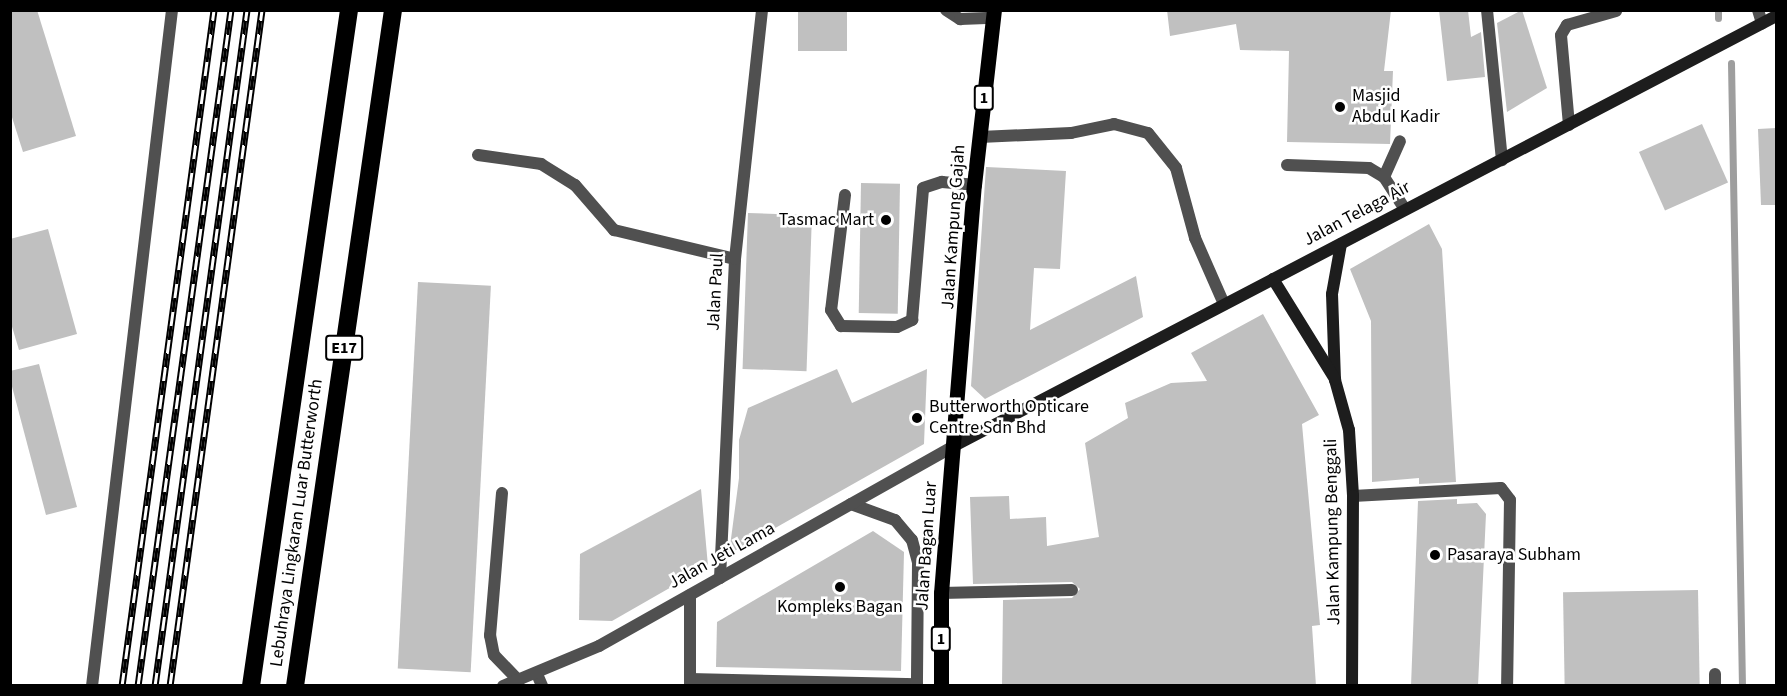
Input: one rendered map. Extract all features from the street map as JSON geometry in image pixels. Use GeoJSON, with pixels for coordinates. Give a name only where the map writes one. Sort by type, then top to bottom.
{"type":"FeatureCollection","features":[{"type":"Feature","properties":{"kind":"highway","name":"Lebuhraya Lingkaran Luar Butterworth"},"geometry":{"type":"LineString","coordinates":[[251,686],[349,10]]}},
{"type":"Feature","properties":{"kind":"highway","name":"Lebuhraya Lingkaran Luar Butterworth"},"geometry":{"type":"LineString","coordinates":[[295,686],[393,10]]}},
{"type":"Feature","properties":{"kind":"main road","name":"Jalan Kampung Gajah"},"geometry":{"type":"LineString","coordinates":[[954,446],[974,185],[994,14]]}},
{"type":"Feature","properties":{"kind":"main road","name":"Jalan Bagan Luar"},"geometry":{"type":"LineString","coordinates":[[941,686],[941,593],[954,446]]}},
{"type":"Feature","properties":{"kind":"street"},"geometry":{"type":"LineString","coordinates":[[92,686],[172,10]]}},
{"type":"Feature","properties":{"kind":"street","name":"Jalan Paul"},"geometry":{"type":"LineString","coordinates":[[720,578],[735,259],[762,10]]}},
{"type":"Feature","properties":{"kind":"street"},"geometry":{"type":"LineString","coordinates":[[946,10],[960,19],[994,14]]}},
{"type":"Feature","properties":{"kind":"street"},"geometry":{"type":"LineString","coordinates":[[1487,10],[1502,160]]}},
{"type":"Feature","properties":{"kind":"street"},"geometry":{"type":"LineString","coordinates":[[1569,124],[1561,34],[1567,25],[1616,11]]}},
{"type":"Feature","properties":{"kind":"street","name":"Jalan Telaga Air"},"geometry":{"type":"LineString","coordinates":[[954,446],[1502,160],[1760,17],[1776,16]]}},
{"type":"Feature","properties":{"kind":"street"},"geometry":{"type":"LineString","coordinates":[[980,137],[1071,134],[1114,124],[1148,133],[1176,168],[1195,238],[1224,304]]}},
{"type":"Feature","properties":{"kind":"street"},"geometry":{"type":"LineString","coordinates":[[1384,177],[1400,141]]}},
{"type":"Feature","properties":{"kind":"street"},"geometry":{"type":"LineString","coordinates":[[478,155],[541,164],[575,184],[614,230],[735,259]]}},
{"type":"Feature","properties":{"kind":"street"},"geometry":{"type":"LineString","coordinates":[[1287,165],[1369,168],[1384,177],[1405,209]]}},
{"type":"Feature","properties":{"kind":"street"},"geometry":{"type":"LineString","coordinates":[[844,195],[831,310],[841,326],[897,327],[912,320],[923,188],[942,182],[974,185]]}},
{"type":"Feature","properties":{"kind":"street"},"geometry":{"type":"LineString","coordinates":[[1335,380],[1332,294],[1341,244]]}},
{"type":"Feature","properties":{"kind":"street"},"geometry":{"type":"LineString","coordinates":[[1273,279],[1335,380]]}},
{"type":"Feature","properties":{"kind":"street","name":"Jalan Kampung Benggali"},"geometry":{"type":"LineString","coordinates":[[1335,380],[1349,430],[1353,496],[1352,686]]}},
{"type":"Feature","properties":{"kind":"street","name":"Jalan Jeti Lama"},"geometry":{"type":"LineString","coordinates":[[503,686],[519,681],[540,680],[954,446]]}},
{"type":"Feature","properties":{"kind":"street"},"geometry":{"type":"LineString","coordinates":[[1353,496],[1501,488],[1510,500],[1507,686]]}},
{"type":"Feature","properties":{"kind":"street"},"geometry":{"type":"LineString","coordinates":[[502,493],[489,635],[494,655],[519,681]]}},
{"type":"Feature","properties":{"kind":"street"},"geometry":{"type":"LineString","coordinates":[[690,595],[690,682],[916,685],[918,563],[912,540],[896,520],[851,504]]}},
{"type":"Feature","properties":{"kind":"street"},"geometry":{"type":"LineString","coordinates":[[941,593],[1072,590]]}},
{"type":"Feature","properties":{"kind":"building"},"geometry":{"type":"Polygon","coordinates":[[[10,10],[37,10],[76,136],[23,152],[10,111],[10,10]]]}},
{"type":"Feature","properties":{"kind":"building"},"geometry":{"type":"Polygon","coordinates":[[[798,10],[847,10],[847,51],[798,51],[798,10]]]}},
{"type":"Feature","properties":{"kind":"building"},"geometry":{"type":"Polygon","coordinates":[[[1167,10],[1391,10],[1384,71],[1393,71],[1390,144],[1287,142],[1289,51],[1240,50],[1236,24],[1170,36],[1167,10]]]}},
{"type":"Feature","properties":{"kind":"building"},"geometry":{"type":"Polygon","coordinates":[[[1439,10],[1468,10],[1471,37],[1481,32],[1485,77],[1447,81],[1439,10]]]}},
{"type":"Feature","properties":{"kind":"building"},"geometry":{"type":"Polygon","coordinates":[[[1522,10],[1547,88],[1507,112],[1497,23],[1522,10]]]}},
{"type":"Feature","properties":{"kind":"building"},"geometry":{"type":"Polygon","coordinates":[[[1702,124],[1728,182],[1665,211],[1639,152],[1702,124]]]}},
{"type":"Feature","properties":{"kind":"building"},"geometry":{"type":"Polygon","coordinates":[[[1776,128],[1776,205],[1761,205],[1758,129],[1776,128]]]}},
{"type":"Feature","properties":{"kind":"building"},"geometry":{"type":"Polygon","coordinates":[[[986,167],[1066,171],[1060,269],[1034,268],[1030,330],[1136,276],[1143,317],[985,399],[971,386],[986,167]]]}},
{"type":"Feature","properties":{"kind":"building"},"geometry":{"type":"Polygon","coordinates":[[[861,183],[900,184],[898,314],[859,313],[861,183]]]}},
{"type":"Feature","properties":{"kind":"building"},"geometry":{"type":"Polygon","coordinates":[[[748,213],[812,215],[807,371],[743,369],[748,213]]]}},
{"type":"Feature","properties":{"kind":"building"},"geometry":{"type":"Polygon","coordinates":[[[1429,224],[1442,249],[1456,482],[1419,484],[1419,478],[1372,482],[1371,321],[1350,269],[1429,224]]]}},
{"type":"Feature","properties":{"kind":"building"},"geometry":{"type":"Polygon","coordinates":[[[48,229],[77,334],[19,350],[10,320],[10,239],[48,229]]]}},
{"type":"Feature","properties":{"kind":"building"},"geometry":{"type":"Polygon","coordinates":[[[418,282],[491,286],[471,672],[398,668],[418,282]]]}},
{"type":"Feature","properties":{"kind":"building"},"geometry":{"type":"Polygon","coordinates":[[[1263,314],[1319,415],[1302,424],[1320,625],[1312,626],[1316,686],[1002,686],[1003,600],[1072,598],[1080,589],[1072,582],[973,584],[970,497],[1009,496],[1010,519],[1046,517],[1047,546],[1099,537],[1085,443],[1128,418],[1125,403],[1171,383],[1207,381],[1191,353],[1263,314]]]}},
{"type":"Feature","properties":{"kind":"building"},"geometry":{"type":"Polygon","coordinates":[[[39,364],[77,507],[46,515],[10,379],[10,371],[39,364]]]}},
{"type":"Feature","properties":{"kind":"building"},"geometry":{"type":"Polygon","coordinates":[[[837,369],[852,403],[927,369],[924,444],[729,554],[739,478],[739,440],[748,408],[837,369]]]}},
{"type":"Feature","properties":{"kind":"building"},"geometry":{"type":"Polygon","coordinates":[[[701,489],[708,566],[612,621],[579,620],[580,554],[701,489]]]}},
{"type":"Feature","properties":{"kind":"building"},"geometry":{"type":"Polygon","coordinates":[[[1457,499],[1457,504],[1477,503],[1486,514],[1478,686],[1411,686],[1418,501],[1457,499]]]}},
{"type":"Feature","properties":{"kind":"building","name":"Kompleks Bagan"},"geometry":{"type":"Polygon","coordinates":[[[873,531],[904,552],[901,671],[716,667],[717,622],[873,531]]]}},
{"type":"Feature","properties":{"kind":"building"},"geometry":{"type":"Polygon","coordinates":[[[1698,590],[1700,686],[1565,686],[1563,592],[1698,590]]]}},
{"type":"Feature","properties":{"kind":"waterway"},"geometry":{"type":"LineString","coordinates":[[1718,10],[1718,18]]}},
{"type":"Feature","properties":{"kind":"waterway"},"geometry":{"type":"LineString","coordinates":[[1731,63],[1742,686]]}},
{"type":"Feature","properties":{"kind":"railway"},"geometry":{"type":"LineString","coordinates":[[122,686],[214,10]]}},
{"type":"Feature","properties":{"kind":"railway"},"geometry":{"type":"LineString","coordinates":[[138,686],[231,10]]}},
{"type":"Feature","properties":{"kind":"railway"},"geometry":{"type":"LineString","coordinates":[[155,686],[247,10]]}},
{"type":"Feature","properties":{"kind":"railway"},"geometry":{"type":"LineString","coordinates":[[170,686],[262,10]]}},
{"type":"Feature","properties":{"kind":"place","name":"Masjid Abdul Kadir"},"geometry":{"type":"Point","coordinates":[1340,107]}},
{"type":"Feature","properties":{"kind":"place","name":"Tasmac Mart"},"geometry":{"type":"Point","coordinates":[886,220]}},
{"type":"Feature","properties":{"kind":"place","name":"Butterworth Opticare Centre Sdn Bhd"},"geometry":{"type":"Point","coordinates":[917,418]}},
{"type":"Feature","properties":{"kind":"place","name":"Pasaraya Subham"},"geometry":{"type":"Point","coordinates":[1435,555]}},
{"type":"Feature","properties":{"kind":"place","name":"Kompleks Bagan"},"geometry":{"type":"Point","coordinates":[840,587]}}]}
